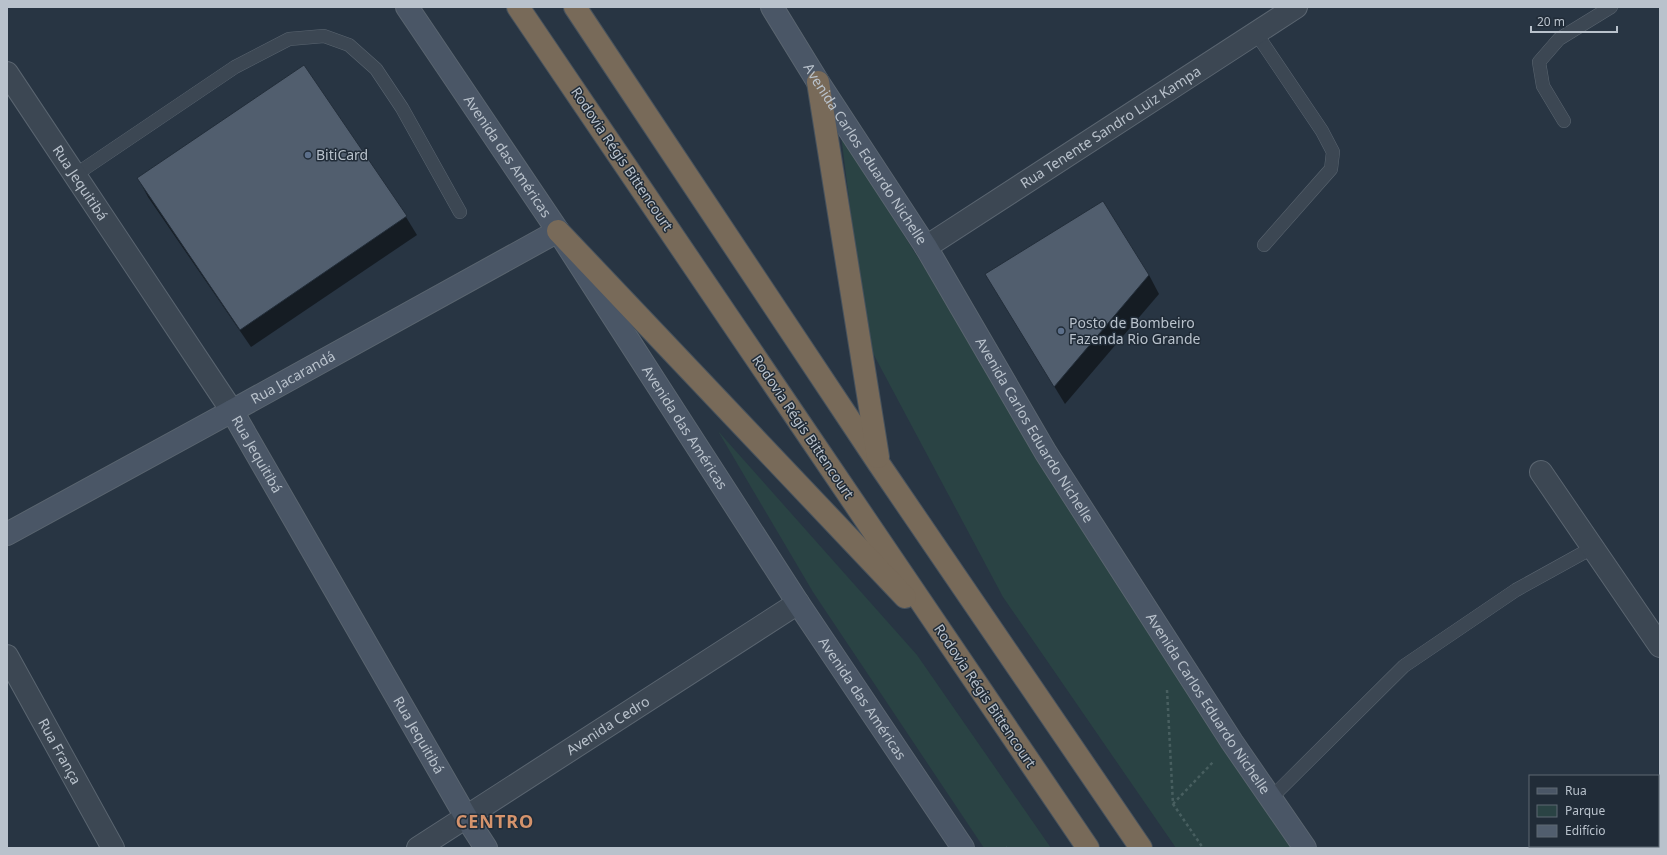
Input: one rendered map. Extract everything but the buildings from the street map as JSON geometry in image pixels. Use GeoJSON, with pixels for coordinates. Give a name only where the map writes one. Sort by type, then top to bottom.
{"type":"FeatureCollection","features":[{"type":"Feature","properties":{"kind":"highway","name":"Rodovia Régis Bittencourt"},"geometry":{"type":"LineString","coordinates":[[518,7],[1088,848]]}},
{"type":"Feature","properties":{"kind":"highway"},"geometry":{"type":"LineString","coordinates":[[575,7],[879,464],[1140,848]]}},
{"type":"Feature","properties":{"kind":"highway"},"geometry":{"type":"LineString","coordinates":[[818,82],[879,464]]}},
{"type":"Feature","properties":{"kind":"highway"},"geometry":{"type":"LineString","coordinates":[[558,231],[950,644]]}},
{"type":"Feature","properties":{"kind":"main road","name":"Avenida das Américas"},"geometry":{"type":"LineString","coordinates":[[407,7],[558,231],[798,603],[963,848]]}},
{"type":"Feature","properties":{"kind":"main road","name":"Avenida Carlos Eduardo Nichelle"},"geometry":{"type":"LineString","coordinates":[[772,7],[818,82],[926,247],[1046,453],[1232,742],[1305,848]]}},
{"type":"Feature","properties":{"kind":"main road","name":"Rua Jacarandá"},"geometry":{"type":"LineString","coordinates":[[7,534],[558,231]]}},
{"type":"Feature","properties":{"kind":"main road","name":"Rua Jequitibá"},"geometry":{"type":"LineString","coordinates":[[232,411],[466,817],[486,848]]}},
{"type":"Feature","properties":{"kind":"street","name":"Rua Tenente Sandro Luiz Kampa"},"geometry":{"type":"LineString","coordinates":[[926,247],[1296,7]]}},
{"type":"Feature","properties":{"kind":"street","name":"Rua Jequitibá"},"geometry":{"type":"LineString","coordinates":[[7,73],[232,411]]}},
{"type":"Feature","properties":{"kind":"street"},"geometry":{"type":"LineString","coordinates":[[1541,472],[1660,646]]}},
{"type":"Feature","properties":{"kind":"street","name":"Avenida Cedro"},"geometry":{"type":"LineString","coordinates":[[418,848],[798,603]]}},
{"type":"Feature","properties":{"kind":"street","name":"Rua França"},"geometry":{"type":"LineString","coordinates":[[7,656],[113,848]]}},
{"type":"Feature","properties":{"kind":"lane"},"geometry":{"type":"LineString","coordinates":[[1564,121],[1543,86],[1539,62],[1559,39],[1611,7]]}},
{"type":"Feature","properties":{"kind":"lane"},"geometry":{"type":"LineString","coordinates":[[1256,33],[1322,131],[1333,152],[1331,169],[1264,245]]}},
{"type":"Feature","properties":{"kind":"lane"},"geometry":{"type":"LineString","coordinates":[[75,175],[235,67],[290,39],[324,36],[349,45],[376,69],[402,108],[460,212]]}},
{"type":"Feature","properties":{"kind":"lane"},"geometry":{"type":"LineString","coordinates":[[1271,798],[1404,666],[1516,590],[1592,548]]}},
{"type":"Feature","properties":{"kind":"path"},"geometry":{"type":"LineString","coordinates":[[1167,688],[1173,804],[1202,848]]}},
{"type":"Feature","properties":{"kind":"path"},"geometry":{"type":"LineString","coordinates":[[1173,804],[1232,742]]}},
{"type":"Feature","properties":{"kind":"green space"},"geometry":{"type":"Polygon","coordinates":[[[841,135],[1262,805],[1291,848],[1176,848],[1003,597],[867,342],[841,135]]]}},
{"type":"Feature","properties":{"kind":"green space"},"geometry":{"type":"Polygon","coordinates":[[[718,431],[917,655],[1051,848],[984,848],[813,592],[718,431]]]}},
{"type":"Feature","properties":{"kind":"place","name":"BitiCard"},"geometry":{"type":"Point","coordinates":[308,155]}},
{"type":"Feature","properties":{"kind":"place","name":"Posto de Bombeiro Fazenda Rio Grande"},"geometry":{"type":"Point","coordinates":[1061,331]}},
{"type":"Feature","properties":{"kind":"district","name":"CENTRO"},"geometry":{"type":"Point","coordinates":[495,822]}}]}
